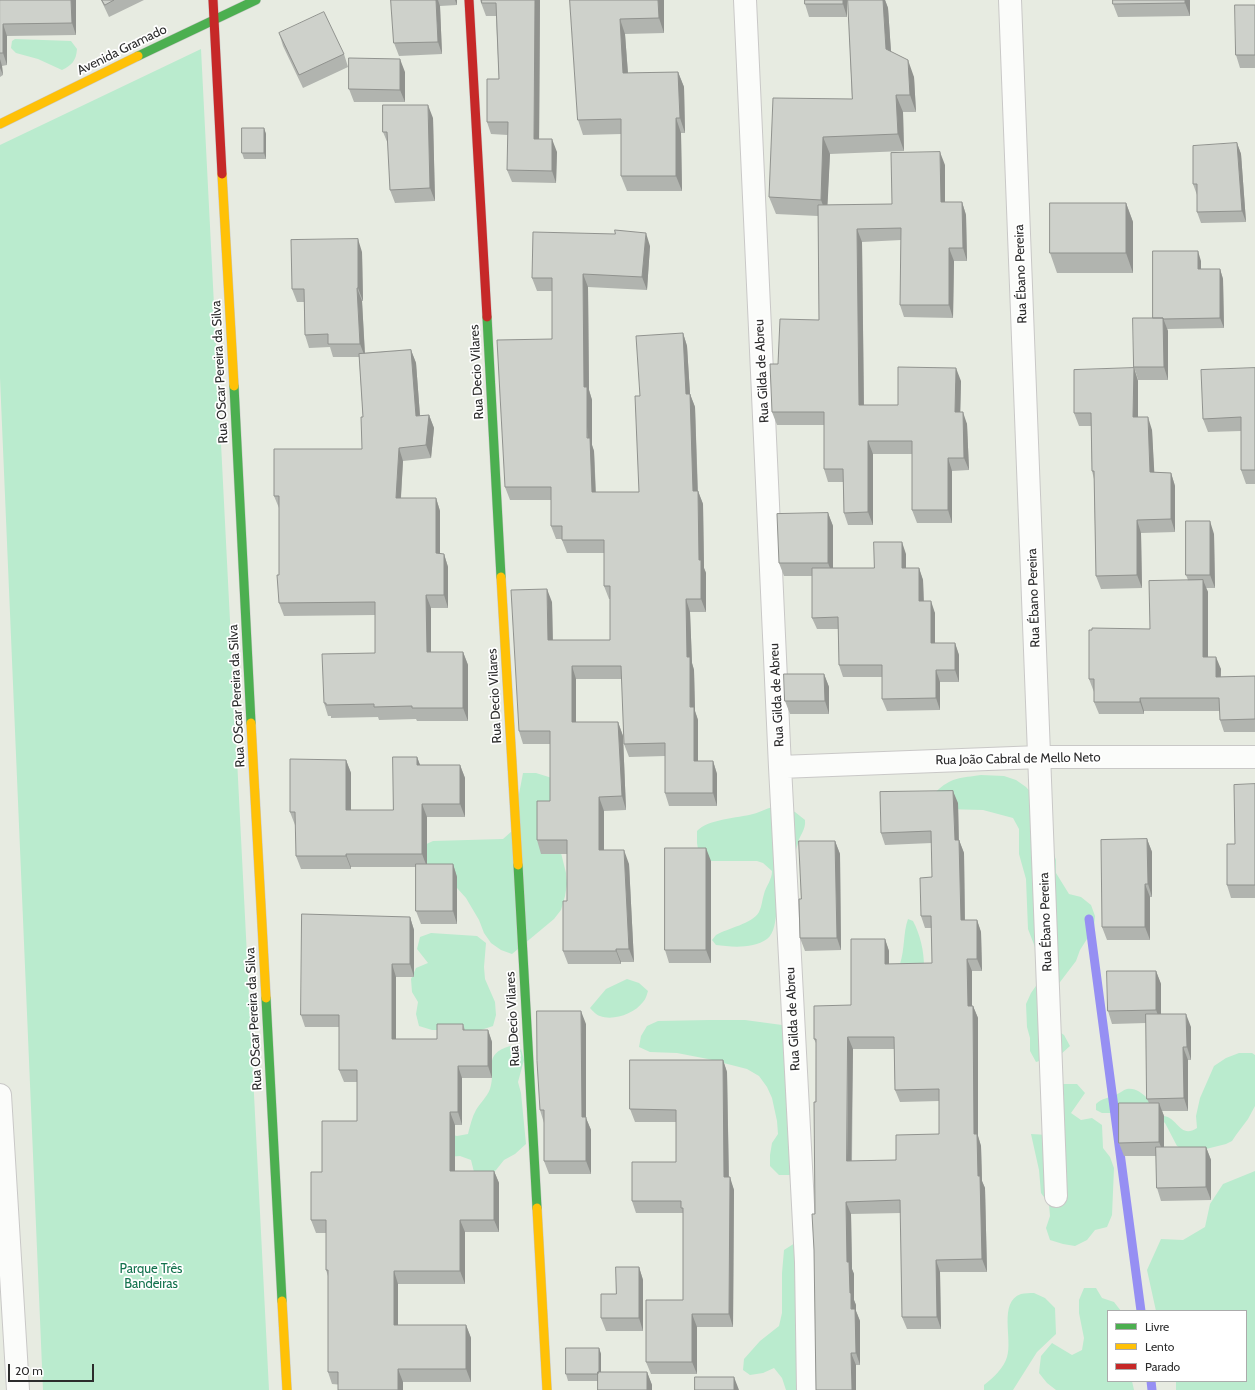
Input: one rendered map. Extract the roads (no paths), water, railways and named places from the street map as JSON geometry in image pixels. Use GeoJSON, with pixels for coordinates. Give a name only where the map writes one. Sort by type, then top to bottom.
{"type":"FeatureCollection","features":[{"type":"Feature","properties":{"kind":"street","name":"Rua OScar Pereira da Silva"},"geometry":{"type":"LineString","coordinates":[[213,0],[287,1390]]}},
{"type":"Feature","properties":{"kind":"street","name":"Avenida Gramado"},"geometry":{"type":"LineString","coordinates":[[0,124],[214,19],[256,0]]}},
{"type":"Feature","properties":{"kind":"street","name":"Rua Decio Vilares"},"geometry":{"type":"LineString","coordinates":[[470,0],[547,1390]]}},
{"type":"Feature","properties":{"kind":"street","name":"Rua Gilda de Abreu"},"geometry":{"type":"LineString","coordinates":[[745,0],[780,767],[806,1262],[808,1390]]}},
{"type":"Feature","properties":{"kind":"street","name":"Rua Ébano Pereira"},"geometry":{"type":"LineString","coordinates":[[1010,0],[1056,1196]]}},
{"type":"Feature","properties":{"kind":"street","name":"Rua João Cabral de Mello Neto"},"geometry":{"type":"LineString","coordinates":[[780,767],[1040,756],[1255,757]]}},
{"type":"Feature","properties":{"kind":"street"},"geometry":{"type":"LineString","coordinates":[[0,1095],[18,1390]]}},
{"type":"Feature","properties":{"kind":"waterway"},"geometry":{"type":"LineString","coordinates":[[1089,919],[1141,1310]]}},
{"type":"Feature","properties":{"kind":"waterway"},"geometry":{"type":"LineString","coordinates":[[1151,1382],[1152,1390]]}},
{"type":"Feature","properties":{"kind":"park label","name":"Parque Três Bandeiras"},"geometry":{"type":"Point","coordinates":[151,1276]}}]}
